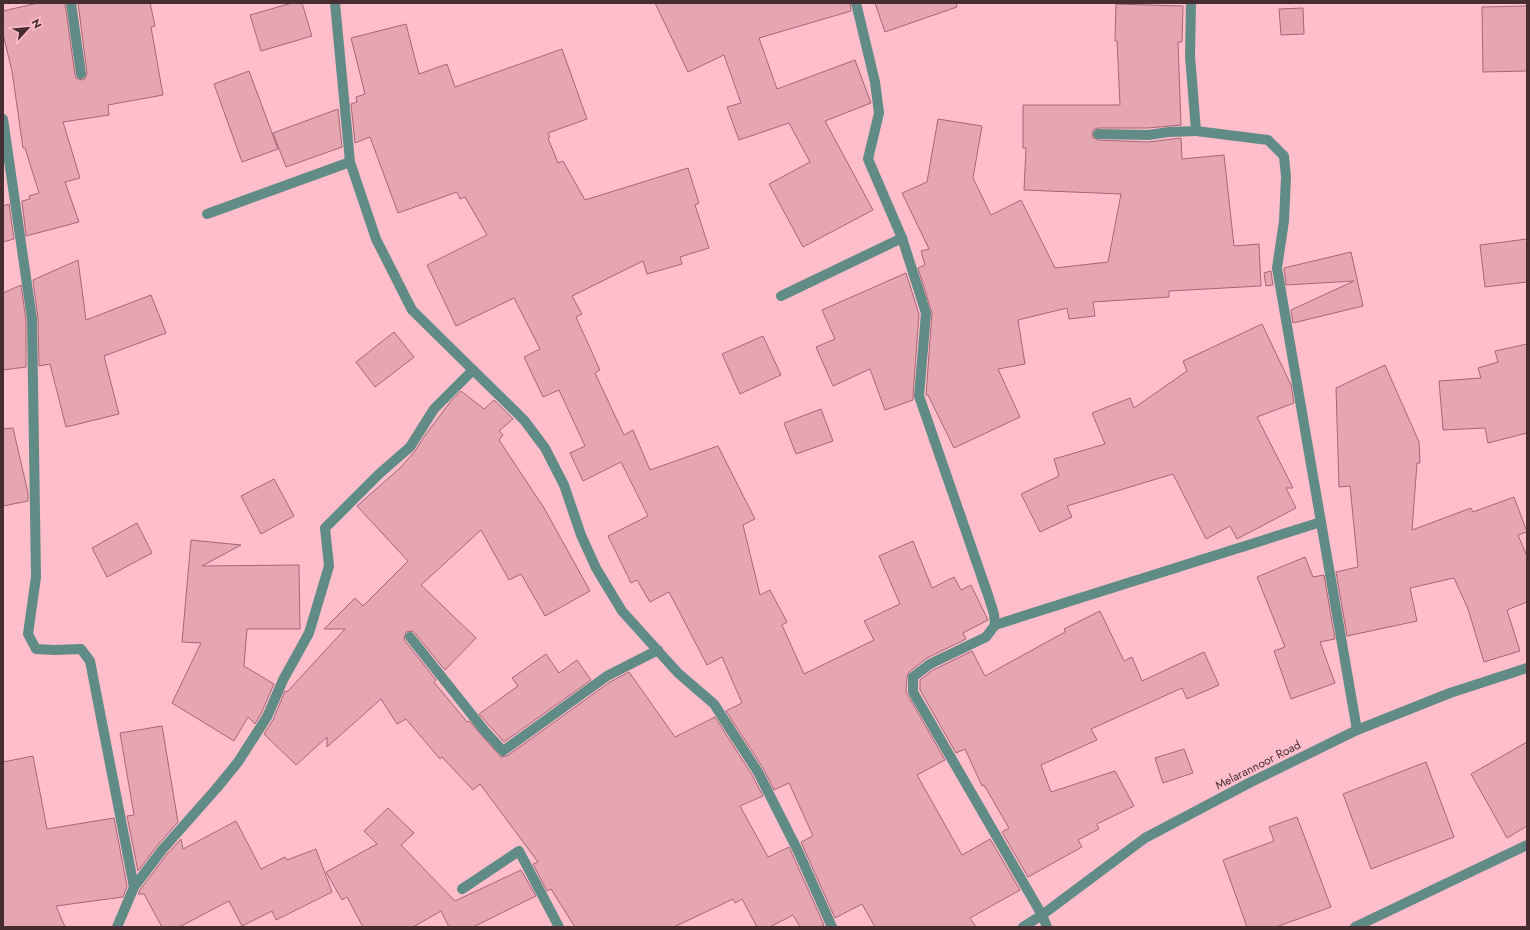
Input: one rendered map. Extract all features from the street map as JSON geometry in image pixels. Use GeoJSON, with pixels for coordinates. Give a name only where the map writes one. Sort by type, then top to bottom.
{"type":"FeatureCollection","features":[{"type":"Feature","properties":{"kind":"street"},"geometry":{"type":"LineString","coordinates":[[71,3],[81,74]]}},
{"type":"Feature","properties":{"kind":"street"},"geometry":{"type":"LineString","coordinates":[[336,3],[350,162],[376,239],[412,310],[524,420],[545,448],[564,485],[581,534],[596,568],[622,611],[678,673],[714,704],[758,772],[798,851],[832,927]]}},
{"type":"Feature","properties":{"kind":"street"},"geometry":{"type":"LineString","coordinates":[[856,3],[875,82],[879,113],[868,159],[902,238],[926,313],[919,396],[991,603],[995,625]]}},
{"type":"Feature","properties":{"kind":"street"},"geometry":{"type":"LineString","coordinates":[[1191,3],[1190,56],[1196,131]]}},
{"type":"Feature","properties":{"kind":"street"},"geometry":{"type":"LineString","coordinates":[[3,119],[32,319],[36,577],[28,634],[36,649],[81,649],[90,661],[134,887]]}},
{"type":"Feature","properties":{"kind":"street"},"geometry":{"type":"LineString","coordinates":[[1098,134],[1148,135],[1169,132],[1196,131],[1268,140],[1284,156],[1286,177],[1284,221],[1277,268],[1357,730]]}},
{"type":"Feature","properties":{"kind":"street"},"geometry":{"type":"LineString","coordinates":[[206,214],[350,162]]}},
{"type":"Feature","properties":{"kind":"street"},"geometry":{"type":"LineString","coordinates":[[781,296],[902,238]]}},
{"type":"Feature","properties":{"kind":"street"},"geometry":{"type":"LineString","coordinates":[[117,927],[134,887],[162,850],[238,762],[267,718],[283,680],[309,633],[329,566],[325,528],[379,474],[410,447],[434,409],[473,370]]}},
{"type":"Feature","properties":{"kind":"street"},"geometry":{"type":"LineString","coordinates":[[1047,927],[1042,915],[913,692],[913,677],[930,664],[986,637],[995,625],[1321,522]]}},
{"type":"Feature","properties":{"kind":"street"},"geometry":{"type":"LineString","coordinates":[[410,637],[503,752],[607,676],[658,650]]}},
{"type":"Feature","properties":{"kind":"street","name":"Melarannoor Road"},"geometry":{"type":"LineString","coordinates":[[1023,927],[1042,915],[1145,838],[1251,782],[1357,730],[1450,693],[1527,668]]}},
{"type":"Feature","properties":{"kind":"street"},"geometry":{"type":"LineString","coordinates":[[1355,927],[1527,845]]}},
{"type":"Feature","properties":{"kind":"street"},"geometry":{"type":"LineString","coordinates":[[462,889],[519,851],[559,927]]}},
{"type":"Feature","properties":{"kind":"building"},"geometry":{"type":"Polygon","coordinates":[[[38,3],[65,3],[75,75],[76,78],[82,80],[85,79],[87,73],[78,3],[150,3],[155,26],[151,27],[163,95],[108,105],[109,115],[63,122],[80,178],[65,182],[79,222],[26,236],[22,201],[30,199],[29,196],[39,193],[25,148],[23,148],[12,71],[3,34],[3,11],[38,3]]]}},
{"type":"Feature","properties":{"kind":"building"},"geometry":{"type":"Polygon","coordinates":[[[292,3],[302,3],[312,36],[261,51],[250,15],[292,3]]]}},
{"type":"Feature","properties":{"kind":"building"},"geometry":{"type":"Polygon","coordinates":[[[655,3],[850,3],[851,11],[759,38],[777,89],[855,60],[871,103],[825,121],[873,210],[803,247],[769,184],[810,162],[789,123],[739,140],[727,107],[741,103],[724,55],[688,72],[655,3]]]}},
{"type":"Feature","properties":{"kind":"building"},"geometry":{"type":"Polygon","coordinates":[[[875,3],[956,3],[957,7],[885,32],[875,3]]]}},
{"type":"Feature","properties":{"kind":"building"},"geometry":{"type":"Polygon","coordinates":[[[1116,4],[1183,6],[1182,42],[1178,42],[1181,125],[1148,128],[1098,128],[1093,130],[1092,137],[1098,140],[1148,142],[1181,138],[1182,159],[1224,155],[1234,246],[1259,244],[1261,286],[1169,291],[1169,297],[1093,302],[1095,316],[1069,319],[1067,308],[1018,320],[1025,364],[998,369],[1020,417],[954,448],[928,395],[926,395],[932,313],[918,268],[925,265],[921,251],[929,249],[902,193],[927,182],[938,119],[982,126],[973,178],[991,215],[1021,200],[1055,268],[1108,262],[1121,194],[1024,190],[1026,148],[1023,148],[1023,105],[1120,105],[1117,41],[1115,41],[1116,4]]]}},
{"type":"Feature","properties":{"kind":"building"},"geometry":{"type":"Polygon","coordinates":[[[1527,6],[1527,71],[1483,72],[1482,7],[1527,6]]]}},
{"type":"Feature","properties":{"kind":"building"},"geometry":{"type":"Polygon","coordinates":[[[1303,8],[1304,34],[1281,35],[1279,9],[1303,8]]]}},
{"type":"Feature","properties":{"kind":"building"},"geometry":{"type":"Polygon","coordinates":[[[406,24],[419,74],[447,64],[455,87],[562,49],[587,119],[548,133],[550,137],[548,138],[558,163],[563,161],[585,200],[688,168],[699,203],[695,205],[709,248],[680,257],[682,264],[647,274],[643,261],[572,296],[582,314],[576,317],[600,370],[595,373],[624,435],[633,430],[650,470],[718,446],[755,519],[743,525],[760,595],[770,590],[787,622],[782,625],[804,674],[874,640],[864,621],[900,604],[879,556],[913,541],[932,588],[954,577],[961,590],[971,585],[988,620],[963,633],[966,639],[927,658],[909,672],[907,677],[906,692],[945,760],[917,775],[962,855],[990,839],[1020,890],[970,918],[976,927],[875,927],[862,904],[835,918],[801,842],[813,836],[789,783],[774,790],[763,768],[726,711],[742,703],[722,657],[707,665],[669,592],[650,602],[637,580],[631,583],[608,536],[648,516],[621,462],[583,481],[570,453],[585,446],[559,390],[543,397],[524,357],[540,349],[514,298],[456,326],[427,265],[487,235],[465,197],[460,199],[457,192],[398,213],[370,137],[355,143],[351,104],[357,102],[356,97],[365,94],[351,38],[406,24]]]}},
{"type":"Feature","properties":{"kind":"building"},"geometry":{"type":"Polygon","coordinates":[[[249,71],[278,149],[242,162],[214,84],[249,71]]]}},
{"type":"Feature","properties":{"kind":"building"},"geometry":{"type":"Polygon","coordinates":[[[338,109],[342,147],[286,167],[273,133],[338,109]]]}},
{"type":"Feature","properties":{"kind":"building"},"geometry":{"type":"Polygon","coordinates":[[[9,204],[14,239],[3,242],[3,206],[9,204]]]}},
{"type":"Feature","properties":{"kind":"building"},"geometry":{"type":"Polygon","coordinates":[[[1527,239],[1527,282],[1485,287],[1480,245],[1527,239]]]}},
{"type":"Feature","properties":{"kind":"building"},"geometry":{"type":"Polygon","coordinates":[[[1351,252],[1363,306],[1293,323],[1291,310],[1354,281],[1286,285],[1284,268],[1351,252]]]}},
{"type":"Feature","properties":{"kind":"building"},"geometry":{"type":"Polygon","coordinates":[[[78,260],[86,320],[151,295],[166,333],[104,356],[119,414],[66,427],[50,364],[39,366],[38,319],[33,280],[78,260]]]}},
{"type":"Feature","properties":{"kind":"building"},"geometry":{"type":"Polygon","coordinates":[[[1271,271],[1273,285],[1266,286],[1264,273],[1271,271]]]}},
{"type":"Feature","properties":{"kind":"building"},"geometry":{"type":"Polygon","coordinates":[[[906,273],[919,314],[913,400],[885,410],[870,369],[833,386],[816,347],[835,339],[822,310],[906,273]]]}},
{"type":"Feature","properties":{"kind":"building"},"geometry":{"type":"Polygon","coordinates":[[[21,285],[26,320],[26,367],[3,370],[3,293],[21,285]]]}},
{"type":"Feature","properties":{"kind":"building"},"geometry":{"type":"Polygon","coordinates":[[[1262,324],[1291,385],[1294,403],[1257,417],[1293,488],[1286,488],[1296,508],[1237,539],[1230,526],[1206,539],[1173,474],[1067,506],[1072,517],[1040,532],[1021,494],[1059,476],[1054,459],[1105,444],[1092,413],[1130,398],[1134,408],[1187,371],[1183,361],[1262,324]]]}},
{"type":"Feature","properties":{"kind":"building"},"geometry":{"type":"Polygon","coordinates":[[[394,332],[414,357],[375,387],[356,362],[394,332]]]}},
{"type":"Feature","properties":{"kind":"building"},"geometry":{"type":"Polygon","coordinates":[[[763,336],[781,375],[740,394],[722,354],[763,336]]]}},
{"type":"Feature","properties":{"kind":"building"},"geometry":{"type":"Polygon","coordinates":[[[1527,344],[1527,433],[1488,443],[1485,428],[1443,430],[1439,381],[1481,378],[1478,368],[1498,362],[1495,351],[1527,344]]]}},
{"type":"Feature","properties":{"kind":"building"},"geometry":{"type":"Polygon","coordinates":[[[1385,365],[1419,442],[1420,463],[1417,463],[1412,530],[1471,508],[1473,512],[1514,497],[1527,532],[1518,535],[1527,556],[1527,602],[1507,610],[1520,651],[1484,662],[1468,609],[1454,578],[1410,588],[1417,621],[1347,636],[1336,572],[1358,567],[1350,486],[1339,487],[1336,388],[1385,365]]]}},
{"type":"Feature","properties":{"kind":"building"},"geometry":{"type":"Polygon","coordinates":[[[461,391],[484,409],[494,400],[513,419],[499,431],[503,435],[499,440],[544,508],[590,591],[545,616],[521,574],[509,580],[481,530],[421,585],[476,638],[445,670],[413,631],[406,632],[404,638],[405,641],[436,680],[434,682],[467,722],[469,721],[501,757],[507,756],[610,682],[629,672],[675,737],[715,717],[752,775],[763,796],[740,806],[768,857],[789,847],[824,925],[820,927],[800,927],[793,915],[770,927],[757,927],[742,899],[735,903],[733,899],[674,927],[575,927],[551,889],[547,891],[533,864],[538,862],[480,784],[473,790],[442,757],[440,759],[406,719],[397,724],[381,699],[327,747],[327,737],[296,765],[264,734],[273,720],[285,691],[287,692],[345,629],[324,629],[355,598],[363,606],[408,561],[357,506],[400,468],[415,451],[451,401],[461,391]]]}},
{"type":"Feature","properties":{"kind":"building"},"geometry":{"type":"Polygon","coordinates":[[[821,409],[833,441],[796,454],[784,423],[821,409]]]}},
{"type":"Feature","properties":{"kind":"building"},"geometry":{"type":"Polygon","coordinates":[[[13,428],[28,493],[28,501],[3,506],[3,429],[13,428]]]}},
{"type":"Feature","properties":{"kind":"building"},"geometry":{"type":"Polygon","coordinates":[[[274,479],[294,516],[261,534],[241,496],[274,479]]]}},
{"type":"Feature","properties":{"kind":"building"},"geometry":{"type":"Polygon","coordinates":[[[137,523],[152,553],[107,577],[92,548],[137,523]]]}},
{"type":"Feature","properties":{"kind":"building"},"geometry":{"type":"Polygon","coordinates":[[[191,540],[241,545],[202,566],[299,565],[300,629],[247,629],[244,666],[274,684],[255,724],[248,717],[234,741],[172,703],[201,643],[182,642],[191,540]]]}},
{"type":"Feature","properties":{"kind":"building"},"geometry":{"type":"Polygon","coordinates":[[[1305,557],[1313,577],[1324,575],[1335,639],[1320,642],[1335,683],[1291,699],[1274,651],[1285,647],[1257,577],[1305,557]]]}},
{"type":"Feature","properties":{"kind":"building"},"geometry":{"type":"Polygon","coordinates":[[[1100,611],[1124,661],[1132,657],[1142,681],[1204,652],[1219,685],[1187,699],[1182,688],[1091,729],[1097,740],[1041,765],[1051,792],[1115,771],[1134,806],[1097,824],[1099,829],[1078,840],[1082,847],[1028,877],[1002,832],[1009,828],[984,785],[982,786],[965,749],[956,753],[920,690],[920,680],[933,670],[972,651],[985,676],[1065,632],[1064,629],[1100,611]]]}},
{"type":"Feature","properties":{"kind":"building"},"geometry":{"type":"Polygon","coordinates":[[[546,654],[559,673],[577,660],[591,680],[504,742],[479,714],[518,686],[512,678],[546,654]]]}},
{"type":"Feature","properties":{"kind":"building"},"geometry":{"type":"Polygon","coordinates":[[[162,726],[178,822],[138,871],[127,816],[134,815],[120,733],[162,726]]]}},
{"type":"Feature","properties":{"kind":"building"},"geometry":{"type":"Polygon","coordinates":[[[1527,742],[1527,826],[1507,838],[1471,774],[1527,742]]]}},
{"type":"Feature","properties":{"kind":"building"},"geometry":{"type":"Polygon","coordinates":[[[1184,749],[1193,773],[1163,783],[1155,758],[1184,749]]]}},
{"type":"Feature","properties":{"kind":"building"},"geometry":{"type":"Polygon","coordinates":[[[33,756],[47,829],[114,818],[127,886],[123,897],[56,906],[65,927],[3,927],[3,762],[33,756]]]}},
{"type":"Feature","properties":{"kind":"building"},"geometry":{"type":"Polygon","coordinates":[[[1426,762],[1454,837],[1371,869],[1343,794],[1426,762]]]}},
{"type":"Feature","properties":{"kind":"building"},"geometry":{"type":"Polygon","coordinates":[[[388,808],[414,833],[401,845],[455,901],[521,870],[536,896],[473,927],[449,927],[441,911],[413,927],[363,927],[347,897],[342,900],[326,872],[377,844],[364,831],[388,808]]]}},
{"type":"Feature","properties":{"kind":"building"},"geometry":{"type":"Polygon","coordinates":[[[1297,817],[1331,907],[1276,927],[1247,927],[1223,860],[1274,841],[1269,827],[1297,817]]]}},
{"type":"Feature","properties":{"kind":"building"},"geometry":{"type":"Polygon","coordinates":[[[236,821],[261,869],[285,857],[287,860],[316,849],[332,892],[276,920],[272,911],[242,926],[229,901],[179,927],[162,927],[144,894],[138,894],[140,890],[167,854],[181,839],[183,849],[236,821]]]}}]}
